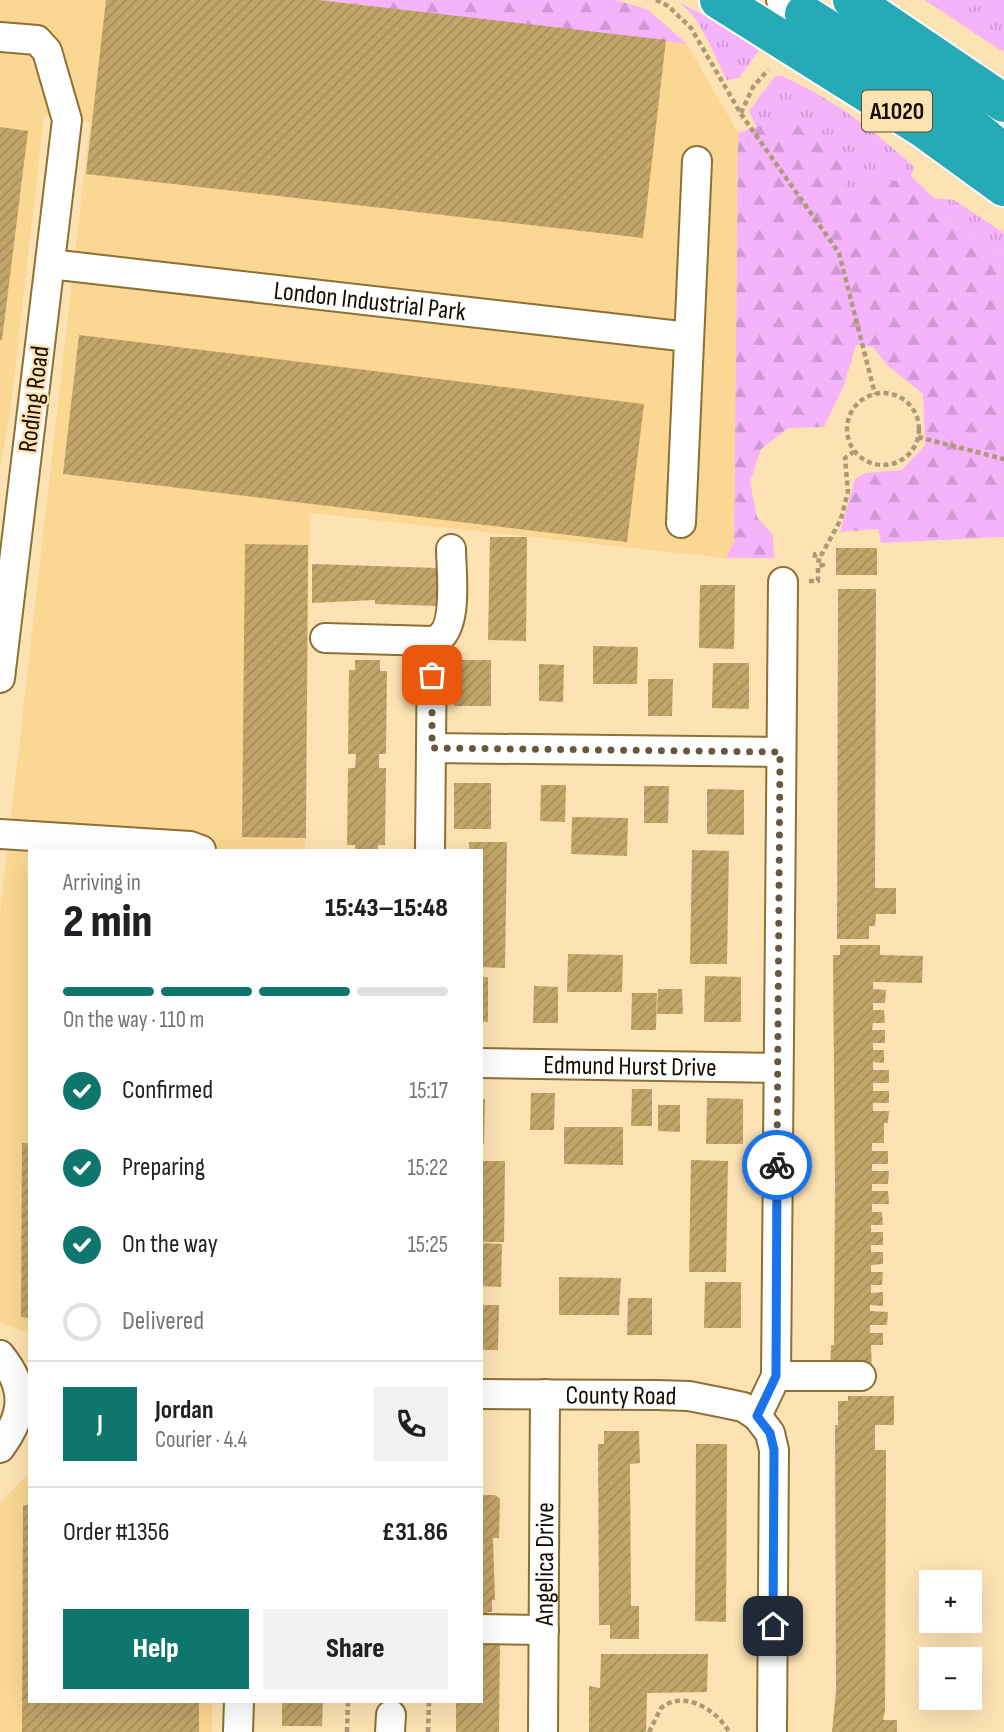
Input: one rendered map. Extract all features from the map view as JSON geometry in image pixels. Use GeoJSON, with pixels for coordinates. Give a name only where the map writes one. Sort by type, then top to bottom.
{"type":"FeatureCollection","features":[{"type":"Feature","properties":{"kind":"highway","name":"A1020"},"geometry":{"type":"LineString","coordinates":[[719,0],[924,128],[1004,187]]}},
{"type":"Feature","properties":{"kind":"highway","name":"A1020"},"geometry":{"type":"LineString","coordinates":[[852,0],[994,95]]}},
{"type":"Feature","properties":{"kind":"highway"},"geometry":{"type":"LineString","coordinates":[[792,7],[932,94],[1004,153]]}},
{"type":"Feature","properties":{"kind":"street"},"geometry":{"type":"LineString","coordinates":[[884,0],[994,95]]}},
{"type":"Feature","properties":{"kind":"street","name":"Roding Road"},"geometry":{"type":"LineString","coordinates":[[0,37],[37,40],[47,51],[67,120],[0,678]]}},
{"type":"Feature","properties":{"kind":"street"},"geometry":{"type":"LineString","coordinates":[[681,523],[697,161]]}},
{"type":"Feature","properties":{"kind":"street","name":"London Industrial Park"},"geometry":{"type":"LineString","coordinates":[[50,264],[689,337]]}},
{"type":"Feature","properties":{"kind":"street"},"geometry":{"type":"LineString","coordinates":[[326,638],[432,641],[443,636],[450,622],[452,549]]}},
{"type":"Feature","properties":{"kind":"street"},"geometry":{"type":"LineString","coordinates":[[772,1732],[774,1450],[770,1433],[757,1416],[776,1376],[783,582]]}},
{"type":"Feature","properties":{"kind":"street"},"geometry":{"type":"LineString","coordinates":[[430,849],[432,641]]}},
{"type":"Feature","properties":{"kind":"street"},"geometry":{"type":"LineString","coordinates":[[432,748],[780,752]]}},
{"type":"Feature","properties":{"kind":"street"},"geometry":{"type":"LineString","coordinates":[[0,834],[190,846],[198,849]]}},
{"type":"Feature","properties":{"kind":"street","name":"Edmund Hurst Drive"},"geometry":{"type":"LineString","coordinates":[[483,1063],[778,1068]]}},
{"type":"Feature","properties":{"kind":"street"},"geometry":{"type":"LineString","coordinates":[[0,1355],[25,1391],[10,1434],[0,1447]]}},
{"type":"Feature","properties":{"kind":"street"},"geometry":{"type":"LineString","coordinates":[[776,1376],[861,1376]]}},
{"type":"Feature","properties":{"kind":"street","name":"County Road"},"geometry":{"type":"LineString","coordinates":[[483,1394],[690,1396],[743,1407],[757,1416]]}},
{"type":"Feature","properties":{"kind":"street","name":"Angelica Drive"},"geometry":{"type":"LineString","coordinates":[[543,1732],[545,1394]]}},
{"type":"Feature","properties":{"kind":"street"},"geometry":{"type":"LineString","coordinates":[[483,1629],[544,1630]]}},
{"type":"Feature","properties":{"kind":"street"},"geometry":{"type":"LineString","coordinates":[[239,1703],[239,1732]]}},
{"type":"Feature","properties":{"kind":"path"},"geometry":{"type":"LineString","coordinates":[[656,0],[668,6],[691,28],[741,114],[839,253],[875,394]]}},
{"type":"Feature","properties":{"kind":"path"},"geometry":{"type":"LineString","coordinates":[[741,114],[754,87],[769,67]]}},
{"type":"Feature","properties":{"kind":"path"},"geometry":{"type":"LineString","coordinates":[[887,393],[909,403],[919,425],[913,450],[904,459],[891,464],[878,465],[855,451],[849,441],[849,417],[864,398],[875,394],[887,393]]}},
{"type":"Feature","properties":{"kind":"path"},"geometry":{"type":"LineString","coordinates":[[918,438],[1004,459]]}},
{"type":"Feature","properties":{"kind":"path"},"geometry":{"type":"LineString","coordinates":[[818,581],[818,566],[823,565],[822,561],[815,561],[814,554],[822,554],[822,548],[841,519],[848,491],[845,458],[855,451]]}},
{"type":"Feature","properties":{"kind":"path"},"geometry":{"type":"LineString","coordinates":[[649,1732],[653,1718],[661,1708],[678,1700],[692,1702],[713,1711],[729,1732]]}},
{"type":"Feature","properties":{"kind":"path"},"geometry":{"type":"LineString","coordinates":[[347,1732],[348,1703]]}},
{"type":"Feature","properties":{"kind":"path"},"geometry":{"type":"LineString","coordinates":[[428,1732],[429,1703]]}},
{"type":"Feature","properties":{"kind":"shaded area"},"geometry":{"type":"Polygon","coordinates":[[[0,0],[318,0],[687,44],[738,133],[734,542],[726,558],[310,513],[305,849],[28,849],[28,1333],[0,1322],[0,914],[90,122],[44,116],[10,414],[0,468],[0,0]]]}},
{"type":"Feature","properties":{"kind":"shaded area"},"geometry":{"type":"Polygon","coordinates":[[[28,1474],[28,1703],[212,1703],[212,1732],[0,1732],[0,1503],[28,1474]]]}},
{"type":"Feature","properties":{"kind":"green space"},"geometry":{"type":"Polygon","coordinates":[[[318,0],[615,0],[647,9],[687,44],[318,0]]]}},
{"type":"Feature","properties":{"kind":"green space"},"geometry":{"type":"Polygon","coordinates":[[[675,0],[762,46],[739,78],[727,80],[699,25],[684,6],[675,0]]]}},
{"type":"Feature","properties":{"kind":"green space"},"geometry":{"type":"Polygon","coordinates":[[[925,0],[1004,0],[1004,52],[997,48],[925,0]]]}},
{"type":"Feature","properties":{"kind":"green space"},"geometry":{"type":"Polygon","coordinates":[[[775,76],[782,76],[818,95],[868,128],[914,167],[911,176],[934,198],[954,200],[1004,233],[1004,256],[954,226],[902,179],[844,193],[793,115],[757,128],[749,111],[775,76]]]}},
{"type":"Feature","properties":{"kind":"green space"},"geometry":{"type":"Polygon","coordinates":[[[793,115],[850,158],[844,192],[902,179],[954,226],[1004,256],[1004,537],[881,543],[878,529],[840,532],[855,479],[866,473],[902,470],[925,445],[923,394],[888,366],[873,347],[856,345],[844,385],[824,427],[788,428],[761,449],[750,482],[757,517],[773,535],[774,558],[726,558],[734,542],[738,133],[793,115]]]}},
{"type":"Feature","properties":{"kind":"building"},"geometry":{"type":"Polygon","coordinates":[[[106,0],[318,0],[666,40],[643,238],[86,174],[106,0]]]}},
{"type":"Feature","properties":{"kind":"building"},"geometry":{"type":"Polygon","coordinates":[[[0,127],[28,131],[2,340],[0,340],[0,127]]]}},
{"type":"Feature","properties":{"kind":"building"},"geometry":{"type":"Polygon","coordinates":[[[79,335],[644,404],[627,542],[63,474],[79,335]]]}},
{"type":"Feature","properties":{"kind":"building"},"geometry":{"type":"Polygon","coordinates":[[[490,537],[527,537],[526,641],[488,640],[490,537]]]}},
{"type":"Feature","properties":{"kind":"building"},"geometry":{"type":"Polygon","coordinates":[[[245,544],[308,545],[306,838],[242,837],[245,544]]]}},
{"type":"Feature","properties":{"kind":"building"},"geometry":{"type":"Polygon","coordinates":[[[836,548],[877,548],[877,575],[836,575],[836,548]]]}},
{"type":"Feature","properties":{"kind":"building"},"geometry":{"type":"Polygon","coordinates":[[[312,564],[439,568],[439,606],[375,604],[375,600],[312,603],[312,564]]]}},
{"type":"Feature","properties":{"kind":"building"},"geometry":{"type":"Polygon","coordinates":[[[700,585],[735,585],[734,649],[699,648],[700,585]]]}},
{"type":"Feature","properties":{"kind":"building"},"geometry":{"type":"Polygon","coordinates":[[[838,589],[876,589],[875,888],[896,888],[896,914],[876,914],[875,926],[869,926],[869,939],[837,939],[838,589]]]}},
{"type":"Feature","properties":{"kind":"building"},"geometry":{"type":"Polygon","coordinates":[[[593,646],[638,647],[637,684],[593,684],[593,646]]]}},
{"type":"Feature","properties":{"kind":"building"},"geometry":{"type":"Polygon","coordinates":[[[355,660],[380,660],[380,671],[387,671],[386,754],[379,754],[379,768],[386,768],[385,845],[378,845],[378,849],[355,849],[355,845],[347,845],[348,768],[355,768],[356,754],[348,754],[349,670],[355,670],[355,660]]]}},
{"type":"Feature","properties":{"kind":"building"},"geometry":{"type":"Polygon","coordinates":[[[454,660],[491,660],[491,706],[454,706],[454,660]]]}},
{"type":"Feature","properties":{"kind":"building"},"geometry":{"type":"Polygon","coordinates":[[[713,663],[749,663],[749,709],[712,708],[713,663]]]}},
{"type":"Feature","properties":{"kind":"building"},"geometry":{"type":"Polygon","coordinates":[[[539,664],[564,665],[563,702],[539,701],[539,664]]]}},
{"type":"Feature","properties":{"kind":"building"},"geometry":{"type":"Polygon","coordinates":[[[648,679],[673,679],[672,716],[648,716],[648,679]]]}},
{"type":"Feature","properties":{"kind":"building"},"geometry":{"type":"Polygon","coordinates":[[[454,783],[491,783],[491,829],[454,829],[454,783]]]}},
{"type":"Feature","properties":{"kind":"building"},"geometry":{"type":"Polygon","coordinates":[[[541,785],[566,785],[565,822],[540,821],[541,785]]]}},
{"type":"Feature","properties":{"kind":"building"},"geometry":{"type":"Polygon","coordinates":[[[644,786],[669,786],[668,823],[644,823],[644,786]]]}},
{"type":"Feature","properties":{"kind":"building"},"geometry":{"type":"Polygon","coordinates":[[[707,789],[744,790],[744,835],[707,834],[707,789]]]}},
{"type":"Feature","properties":{"kind":"building"},"geometry":{"type":"Polygon","coordinates":[[[572,817],[628,818],[627,856],[571,854],[572,817]]]}},
{"type":"Feature","properties":{"kind":"building"},"geometry":{"type":"Polygon","coordinates":[[[469,842],[507,842],[505,968],[483,967],[483,849],[469,849],[469,842]]]}},
{"type":"Feature","properties":{"kind":"building"},"geometry":{"type":"Polygon","coordinates":[[[692,850],[729,851],[727,964],[690,964],[692,850]]]}},
{"type":"Feature","properties":{"kind":"building"},"geometry":{"type":"Polygon","coordinates":[[[840,945],[880,945],[880,955],[923,956],[922,983],[873,982],[873,989],[886,990],[885,1003],[873,1003],[873,1010],[884,1010],[885,1023],[873,1023],[872,1030],[885,1030],[885,1043],[873,1043],[873,1050],[884,1050],[884,1063],[873,1062],[873,1070],[889,1070],[889,1083],[873,1083],[873,1091],[889,1091],[889,1103],[873,1103],[873,1111],[889,1111],[888,1123],[884,1123],[884,1143],[872,1143],[872,1151],[888,1151],[888,1164],[872,1164],[872,1171],[889,1171],[888,1184],[872,1184],[872,1191],[888,1191],[889,1204],[872,1204],[872,1212],[882,1212],[883,1225],[871,1225],[871,1232],[883,1232],[883,1245],[871,1245],[871,1252],[883,1252],[883,1264],[871,1265],[871,1272],[883,1272],[882,1285],[871,1285],[871,1293],[883,1292],[883,1306],[870,1305],[870,1311],[888,1312],[887,1325],[870,1325],[870,1333],[883,1333],[883,1345],[871,1345],[872,1372],[830,1371],[831,1345],[834,1345],[833,955],[840,955],[840,945]]]}},
{"type":"Feature","properties":{"kind":"building"},"geometry":{"type":"Polygon","coordinates":[[[568,954],[623,955],[622,992],[567,992],[568,954]]]}},
{"type":"Feature","properties":{"kind":"building"},"geometry":{"type":"Polygon","coordinates":[[[705,976],[741,977],[741,1022],[704,1022],[705,976]]]}},
{"type":"Feature","properties":{"kind":"building"},"geometry":{"type":"Polygon","coordinates":[[[483,977],[488,977],[488,1022],[483,1022],[483,977]]]}},
{"type":"Feature","properties":{"kind":"building"},"geometry":{"type":"Polygon","coordinates":[[[534,986],[558,987],[558,1023],[533,1023],[534,986]]]}},
{"type":"Feature","properties":{"kind":"building"},"geometry":{"type":"Polygon","coordinates":[[[658,989],[682,989],[683,1014],[657,1014],[658,989]]]}},
{"type":"Feature","properties":{"kind":"building"},"geometry":{"type":"Polygon","coordinates":[[[632,993],[657,993],[656,1030],[631,1030],[632,993]]]}},
{"type":"Feature","properties":{"kind":"building"},"geometry":{"type":"Polygon","coordinates":[[[632,1089],[652,1089],[652,1126],[631,1126],[632,1089]]]}},
{"type":"Feature","properties":{"kind":"building"},"geometry":{"type":"Polygon","coordinates":[[[531,1093],[555,1093],[554,1130],[530,1130],[531,1093]]]}},
{"type":"Feature","properties":{"kind":"building"},"geometry":{"type":"Polygon","coordinates":[[[707,1098],[743,1099],[743,1144],[706,1144],[707,1098]]]}},
{"type":"Feature","properties":{"kind":"building"},"geometry":{"type":"Polygon","coordinates":[[[483,1099],[485,1099],[484,1144],[483,1099]]]}},
{"type":"Feature","properties":{"kind":"building"},"geometry":{"type":"Polygon","coordinates":[[[658,1105],[680,1105],[680,1132],[658,1131],[658,1105]]]}},
{"type":"Feature","properties":{"kind":"building"},"geometry":{"type":"Polygon","coordinates":[[[564,1127],[623,1127],[623,1165],[564,1164],[564,1127]]]}},
{"type":"Feature","properties":{"kind":"building"},"geometry":{"type":"Polygon","coordinates":[[[22,1143],[28,1143],[28,1318],[21,1317],[22,1143]]]}},
{"type":"Feature","properties":{"kind":"building"},"geometry":{"type":"Polygon","coordinates":[[[691,1160],[728,1161],[726,1272],[689,1272],[691,1160]]]}},
{"type":"Feature","properties":{"kind":"building"},"geometry":{"type":"Polygon","coordinates":[[[483,1161],[505,1161],[504,1242],[483,1242],[483,1161]]]}},
{"type":"Feature","properties":{"kind":"building"},"geometry":{"type":"Polygon","coordinates":[[[483,1243],[502,1244],[501,1287],[483,1286],[483,1243]]]}},
{"type":"Feature","properties":{"kind":"building"},"geometry":{"type":"Polygon","coordinates":[[[559,1277],[621,1278],[619,1315],[559,1315],[559,1277]]]}},
{"type":"Feature","properties":{"kind":"building"},"geometry":{"type":"Polygon","coordinates":[[[705,1282],[741,1282],[741,1328],[704,1328],[705,1282]]]}},
{"type":"Feature","properties":{"kind":"building"},"geometry":{"type":"Polygon","coordinates":[[[628,1298],[652,1298],[652,1335],[627,1335],[628,1298]]]}},
{"type":"Feature","properties":{"kind":"building"},"geometry":{"type":"Polygon","coordinates":[[[483,1305],[499,1305],[498,1350],[483,1350],[483,1305]]]}},
{"type":"Feature","properties":{"kind":"building"},"geometry":{"type":"Polygon","coordinates":[[[848,1396],[894,1396],[894,1425],[875,1425],[875,1450],[886,1450],[883,1720],[897,1720],[897,1732],[832,1732],[836,1691],[835,1425],[838,1425],[838,1401],[848,1401],[848,1396]]]}},
{"type":"Feature","properties":{"kind":"building"},"geometry":{"type":"Polygon","coordinates":[[[604,1431],[639,1431],[640,1463],[630,1464],[631,1606],[639,1606],[639,1639],[610,1639],[610,1625],[599,1625],[598,1444],[604,1444],[604,1431]]]}},
{"type":"Feature","properties":{"kind":"building"},"geometry":{"type":"Polygon","coordinates":[[[696,1444],[727,1444],[726,1622],[695,1621],[696,1444]]]}},
{"type":"Feature","properties":{"kind":"building"},"geometry":{"type":"Polygon","coordinates":[[[483,1495],[495,1495],[500,1499],[499,1538],[493,1538],[495,1600],[492,1600],[492,1612],[487,1612],[488,1621],[483,1621],[483,1495]]]}},
{"type":"Feature","properties":{"kind":"building"},"geometry":{"type":"Polygon","coordinates":[[[23,1505],[28,1505],[28,1703],[199,1703],[199,1732],[22,1732],[23,1505]]]}},
{"type":"Feature","properties":{"kind":"building"},"geometry":{"type":"Polygon","coordinates":[[[483,1641],[500,1641],[499,1732],[456,1732],[456,1703],[483,1703],[483,1641]]]}},
{"type":"Feature","properties":{"kind":"building"},"geometry":{"type":"Polygon","coordinates":[[[601,1654],[708,1654],[707,1692],[647,1693],[646,1732],[589,1732],[589,1686],[600,1688],[601,1654]]]}},
{"type":"Feature","properties":{"kind":"building"},"geometry":{"type":"Polygon","coordinates":[[[282,1703],[323,1703],[322,1726],[282,1726],[282,1703]]]}},
{"type":"Feature","properties":{"kind":"way so far"},"geometry":{"type":"LineString","coordinates":[[432,675],[432,748],[780,752],[777,1165]]}},
{"type":"Feature","properties":{"kind":"route"},"geometry":{"type":"LineString","coordinates":[[773,1626],[774,1450],[770,1433],[757,1416],[776,1376],[777,1165]]}}]}
